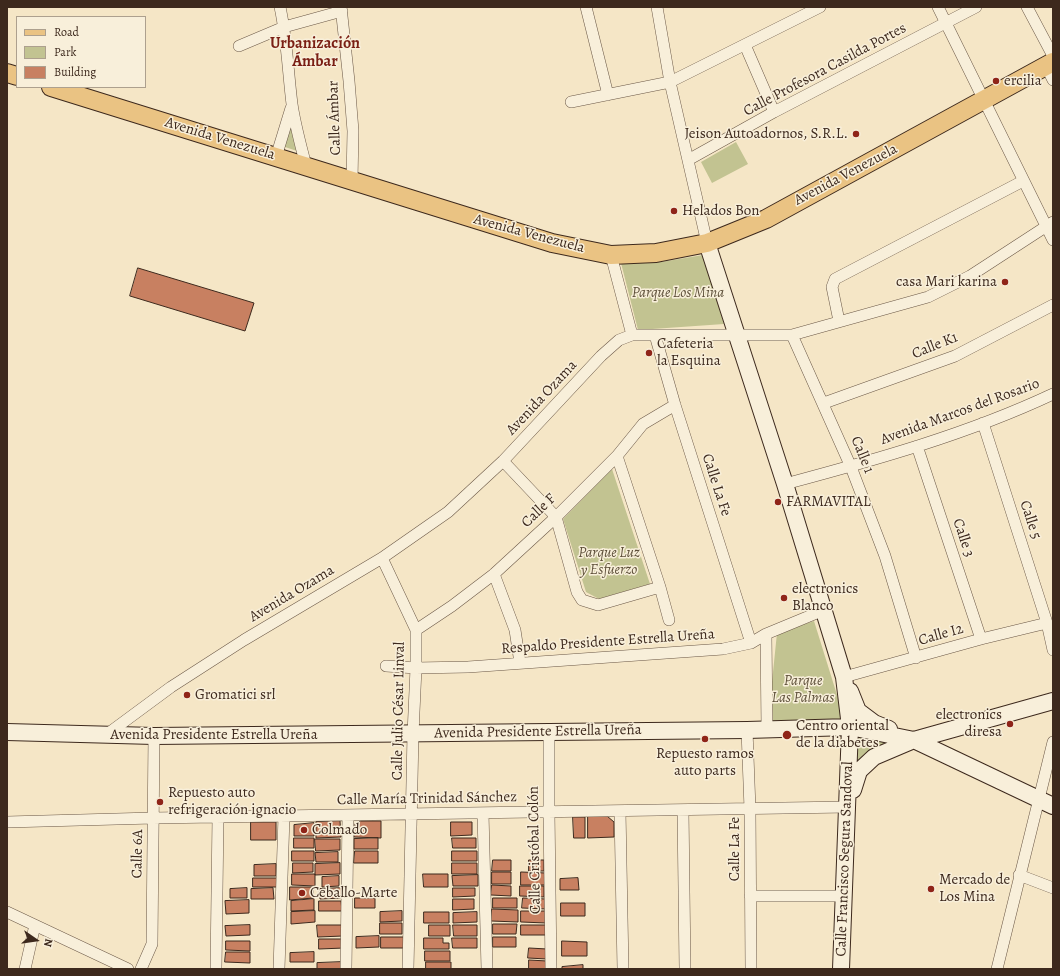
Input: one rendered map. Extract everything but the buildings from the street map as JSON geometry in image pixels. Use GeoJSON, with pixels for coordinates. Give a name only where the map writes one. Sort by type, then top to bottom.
{"type":"FeatureCollection","features":[{"type":"Feature","properties":{"kind":"main road","name":"Avenida Venezuela"},"geometry":{"type":"LineString","coordinates":[[54,88],[552,243],[611,254],[656,253],[707,243],[766,219],[985,100],[1051,66]]}},
{"type":"Feature","properties":{"kind":"main road","name":"Calle Francisco Segura Sandoval"},"geometry":{"type":"LineString","coordinates":[[707,243],[785,484],[844,678],[850,727],[841,969]]}},
{"type":"Feature","properties":{"kind":"main road"},"geometry":{"type":"LineString","coordinates":[[844,678],[858,711],[874,723],[914,740]]}},
{"type":"Feature","properties":{"kind":"main road"},"geometry":{"type":"LineString","coordinates":[[847,807],[859,771],[874,757],[914,740],[1053,701]]}},
{"type":"Feature","properties":{"kind":"main road","name":"Avenida Presidente Estrella Ureña"},"geometry":{"type":"LineString","coordinates":[[7,732],[154,736],[747,730],[767,728],[850,727],[914,740],[1046,803]]}},
{"type":"Feature","properties":{"kind":"street"},"geometry":{"type":"LineString","coordinates":[[280,7],[284,27],[292,105],[306,166]]}},
{"type":"Feature","properties":{"kind":"street"},"geometry":{"type":"LineString","coordinates":[[586,7],[608,95]]}},
{"type":"Feature","properties":{"kind":"street"},"geometry":{"type":"LineString","coordinates":[[571,102],[670,82],[745,46],[820,7]]}},
{"type":"Feature","properties":{"kind":"street"},"geometry":{"type":"LineString","coordinates":[[938,7],[985,100],[1023,181],[1050,225],[1053,240]]}},
{"type":"Feature","properties":{"kind":"street","name":"Calle Profesora Casilda Portes"},"geometry":{"type":"LineString","coordinates":[[688,160],[774,112],[976,7]]}},
{"type":"Feature","properties":{"kind":"street"},"geometry":{"type":"LineString","coordinates":[[1026,7],[1051,66]]}},
{"type":"Feature","properties":{"kind":"street","name":"Calle Francisco Segura Sandoval"},"geometry":{"type":"LineString","coordinates":[[658,8],[670,82],[707,243]]}},
{"type":"Feature","properties":{"kind":"street"},"geometry":{"type":"LineString","coordinates":[[240,46],[284,27],[341,9]]}},
{"type":"Feature","properties":{"kind":"street","name":"Calle Ámbar"},"geometry":{"type":"LineString","coordinates":[[341,9],[349,82],[352,131],[352,181]]}},
{"type":"Feature","properties":{"kind":"street"},"geometry":{"type":"LineString","coordinates":[[745,46],[774,112]]}},
{"type":"Feature","properties":{"kind":"street"},"geometry":{"type":"LineString","coordinates":[[276,157],[292,105]]}},
{"type":"Feature","properties":{"kind":"street"},"geometry":{"type":"LineString","coordinates":[[839,321],[832,287],[835,279],[1023,181]]}},
{"type":"Feature","properties":{"kind":"street","name":"Avenida Ozama"},"geometry":{"type":"LineString","coordinates":[[106,735],[171,687],[244,640],[382,558],[448,512],[503,461],[601,356],[619,340],[632,335],[792,335],[928,297],[970,276],[1050,225]]}},
{"type":"Feature","properties":{"kind":"street"},"geometry":{"type":"LineString","coordinates":[[611,254],[632,335]]}},
{"type":"Feature","properties":{"kind":"street","name":"Calle K1"},"geometry":{"type":"LineString","coordinates":[[824,403],[955,356],[1053,305]]}},
{"type":"Feature","properties":{"kind":"street","name":"Calle La Fe"},"geometry":{"type":"LineString","coordinates":[[655,335],[675,405],[751,643]]}},
{"type":"Feature","properties":{"kind":"street","name":"Calle 1"},"geometry":{"type":"LineString","coordinates":[[792,335],[824,403],[851,467],[885,556],[916,658]]}},
{"type":"Feature","properties":{"kind":"street","name":"Avenida Marcos del Rosario"},"geometry":{"type":"LineString","coordinates":[[785,484],[851,467],[917,446],[1052,398]]}},
{"type":"Feature","properties":{"kind":"street","name":"Calle F"},"geometry":{"type":"LineString","coordinates":[[416,630],[452,606],[494,574],[556,517],[617,456],[643,424],[675,405]]}},
{"type":"Feature","properties":{"kind":"street","name":"Calle 5"},"geometry":{"type":"LineString","coordinates":[[983,423],[1047,623],[1053,650]]}},
{"type":"Feature","properties":{"kind":"street","name":"Calle 3"},"geometry":{"type":"LineString","coordinates":[[917,446],[981,639]]}},
{"type":"Feature","properties":{"kind":"street"},"geometry":{"type":"LineString","coordinates":[[617,456],[660,587],[669,620]]}},
{"type":"Feature","properties":{"kind":"street"},"geometry":{"type":"LineString","coordinates":[[503,461],[556,517],[577,592],[582,600],[598,605],[660,587]]}},
{"type":"Feature","properties":{"kind":"street","name":"Calle Julio César Linval"},"geometry":{"type":"LineString","coordinates":[[382,558],[416,630],[408,969]]}},
{"type":"Feature","properties":{"kind":"street"},"geometry":{"type":"LineString","coordinates":[[494,574],[515,630],[520,663]]}},
{"type":"Feature","properties":{"kind":"street","name":"Respaldo Presidente Estrella Ureña"},"geometry":{"type":"LineString","coordinates":[[386,666],[416,668],[468,667],[723,649],[751,643],[766,634],[824,610]]}},
{"type":"Feature","properties":{"kind":"street","name":"Calle I2"},"geometry":{"type":"LineString","coordinates":[[844,678],[981,639],[1047,623]]}},
{"type":"Feature","properties":{"kind":"street"},"geometry":{"type":"LineString","coordinates":[[766,634],[767,728]]}},
{"type":"Feature","properties":{"kind":"street","name":"Calle La Fe"},"geometry":{"type":"LineString","coordinates":[[747,730],[750,809],[751,969]]}},
{"type":"Feature","properties":{"kind":"street","name":"Calle Cristóbal Colón"},"geometry":{"type":"LineString","coordinates":[[549,732],[551,969]]}},
{"type":"Feature","properties":{"kind":"street","name":"Calle 6A"},"geometry":{"type":"LineString","coordinates":[[141,969],[152,944],[154,736]]}},
{"type":"Feature","properties":{"kind":"street"},"geometry":{"type":"LineString","coordinates":[[997,969],[1019,875],[1046,803],[1053,742]]}},
{"type":"Feature","properties":{"kind":"street","name":"Calle María Trinidad Sánchez"},"geometry":{"type":"LineString","coordinates":[[7,822],[154,818],[847,807]]}},
{"type":"Feature","properties":{"kind":"street"},"geometry":{"type":"LineString","coordinates":[[683,810],[685,969]]}},
{"type":"Feature","properties":{"kind":"street"},"geometry":{"type":"LineString","coordinates":[[620,811],[623,969]]}},
{"type":"Feature","properties":{"kind":"street"},"geometry":{"type":"LineString","coordinates":[[483,813],[487,969]]}},
{"type":"Feature","properties":{"kind":"street"},"geometry":{"type":"LineString","coordinates":[[346,969],[348,815]]}},
{"type":"Feature","properties":{"kind":"street"},"geometry":{"type":"LineString","coordinates":[[279,969],[284,816]]}},
{"type":"Feature","properties":{"kind":"street"},"geometry":{"type":"LineString","coordinates":[[216,969],[218,817]]}},
{"type":"Feature","properties":{"kind":"street"},"geometry":{"type":"LineString","coordinates":[[1019,875],[1053,888]]}},
{"type":"Feature","properties":{"kind":"street"},"geometry":{"type":"LineString","coordinates":[[750,896],[843,896]]}},
{"type":"Feature","properties":{"kind":"street"},"geometry":{"type":"LineString","coordinates":[[7,912],[128,969]]}},
{"type":"Feature","properties":{"kind":"street"},"geometry":{"type":"LineString","coordinates":[[25,969],[35,925]]}},
{"type":"Feature","properties":{"kind":"green space"},"geometry":{"type":"Polygon","coordinates":[[[291,119],[297,151],[282,146],[291,119]]]}},
{"type":"Feature","properties":{"kind":"green space"},"geometry":{"type":"Polygon","coordinates":[[[736,142],[748,164],[712,183],[701,162],[736,142]]]}},
{"type":"Feature","properties":{"kind":"green space","name":"Parque Los Mina"},"geometry":{"type":"Polygon","coordinates":[[[703,255],[724,324],[638,330],[621,263],[661,262],[703,255]]]}},
{"type":"Feature","properties":{"kind":"green space","name":"Parque Luz y Esfuerzo"},"geometry":{"type":"Polygon","coordinates":[[[612,469],[650,584],[599,599],[586,592],[563,519],[612,469]]]}},
{"type":"Feature","properties":{"kind":"green space","name":"Parque Las Palmas"},"geometry":{"type":"Polygon","coordinates":[[[814,621],[842,711],[843,720],[768,721],[777,633],[814,621]]]}},
{"type":"Feature","properties":{"kind":"green space"},"geometry":{"type":"Polygon","coordinates":[[[854,734],[892,741],[856,766],[854,734]]]}},
{"type":"Feature","properties":{"kind":"place","name":"ercilia"},"geometry":{"type":"Point","coordinates":[996,81]}},
{"type":"Feature","properties":{"kind":"place","name":"Jeison Autoadornos, S.R.L."},"geometry":{"type":"Point","coordinates":[856,134]}},
{"type":"Feature","properties":{"kind":"place","name":"Helados Bon"},"geometry":{"type":"Point","coordinates":[674,211]}},
{"type":"Feature","properties":{"kind":"place","name":"casa Mari karina"},"geometry":{"type":"Point","coordinates":[1005,282]}},
{"type":"Feature","properties":{"kind":"place","name":"Cafeteria la Esquina"},"geometry":{"type":"Point","coordinates":[649,353]}},
{"type":"Feature","properties":{"kind":"place","name":"FARMAVITAL"},"geometry":{"type":"Point","coordinates":[778,502]}},
{"type":"Feature","properties":{"kind":"place","name":"electronics Blanco"},"geometry":{"type":"Point","coordinates":[784,598]}},
{"type":"Feature","properties":{"kind":"place","name":"Gromatici srl"},"geometry":{"type":"Point","coordinates":[187,695]}},
{"type":"Feature","properties":{"kind":"place","name":"electronics diresa"},"geometry":{"type":"Point","coordinates":[1010,724]}},
{"type":"Feature","properties":{"kind":"place","name":"Centro oriental de la diabetes"},"geometry":{"type":"Point","coordinates":[787,735]}},
{"type":"Feature","properties":{"kind":"place","name":"Repuesto ramos auto parts"},"geometry":{"type":"Point","coordinates":[705,739]}},
{"type":"Feature","properties":{"kind":"place","name":"Repuesto auto refrigeración ignacio"},"geometry":{"type":"Point","coordinates":[160,802]}},
{"type":"Feature","properties":{"kind":"place","name":"Colmado"},"geometry":{"type":"Point","coordinates":[304,830]}},
{"type":"Feature","properties":{"kind":"place","name":"Mercado de Los Mina"},"geometry":{"type":"Point","coordinates":[931,889]}},
{"type":"Feature","properties":{"kind":"place","name":"Ceballo-Marte"},"geometry":{"type":"Point","coordinates":[302,893]}},
{"type":"Feature","properties":{"kind":"district","name":"Urbanización Ámbar"},"geometry":{"type":"Point","coordinates":[315,53]}}]}
